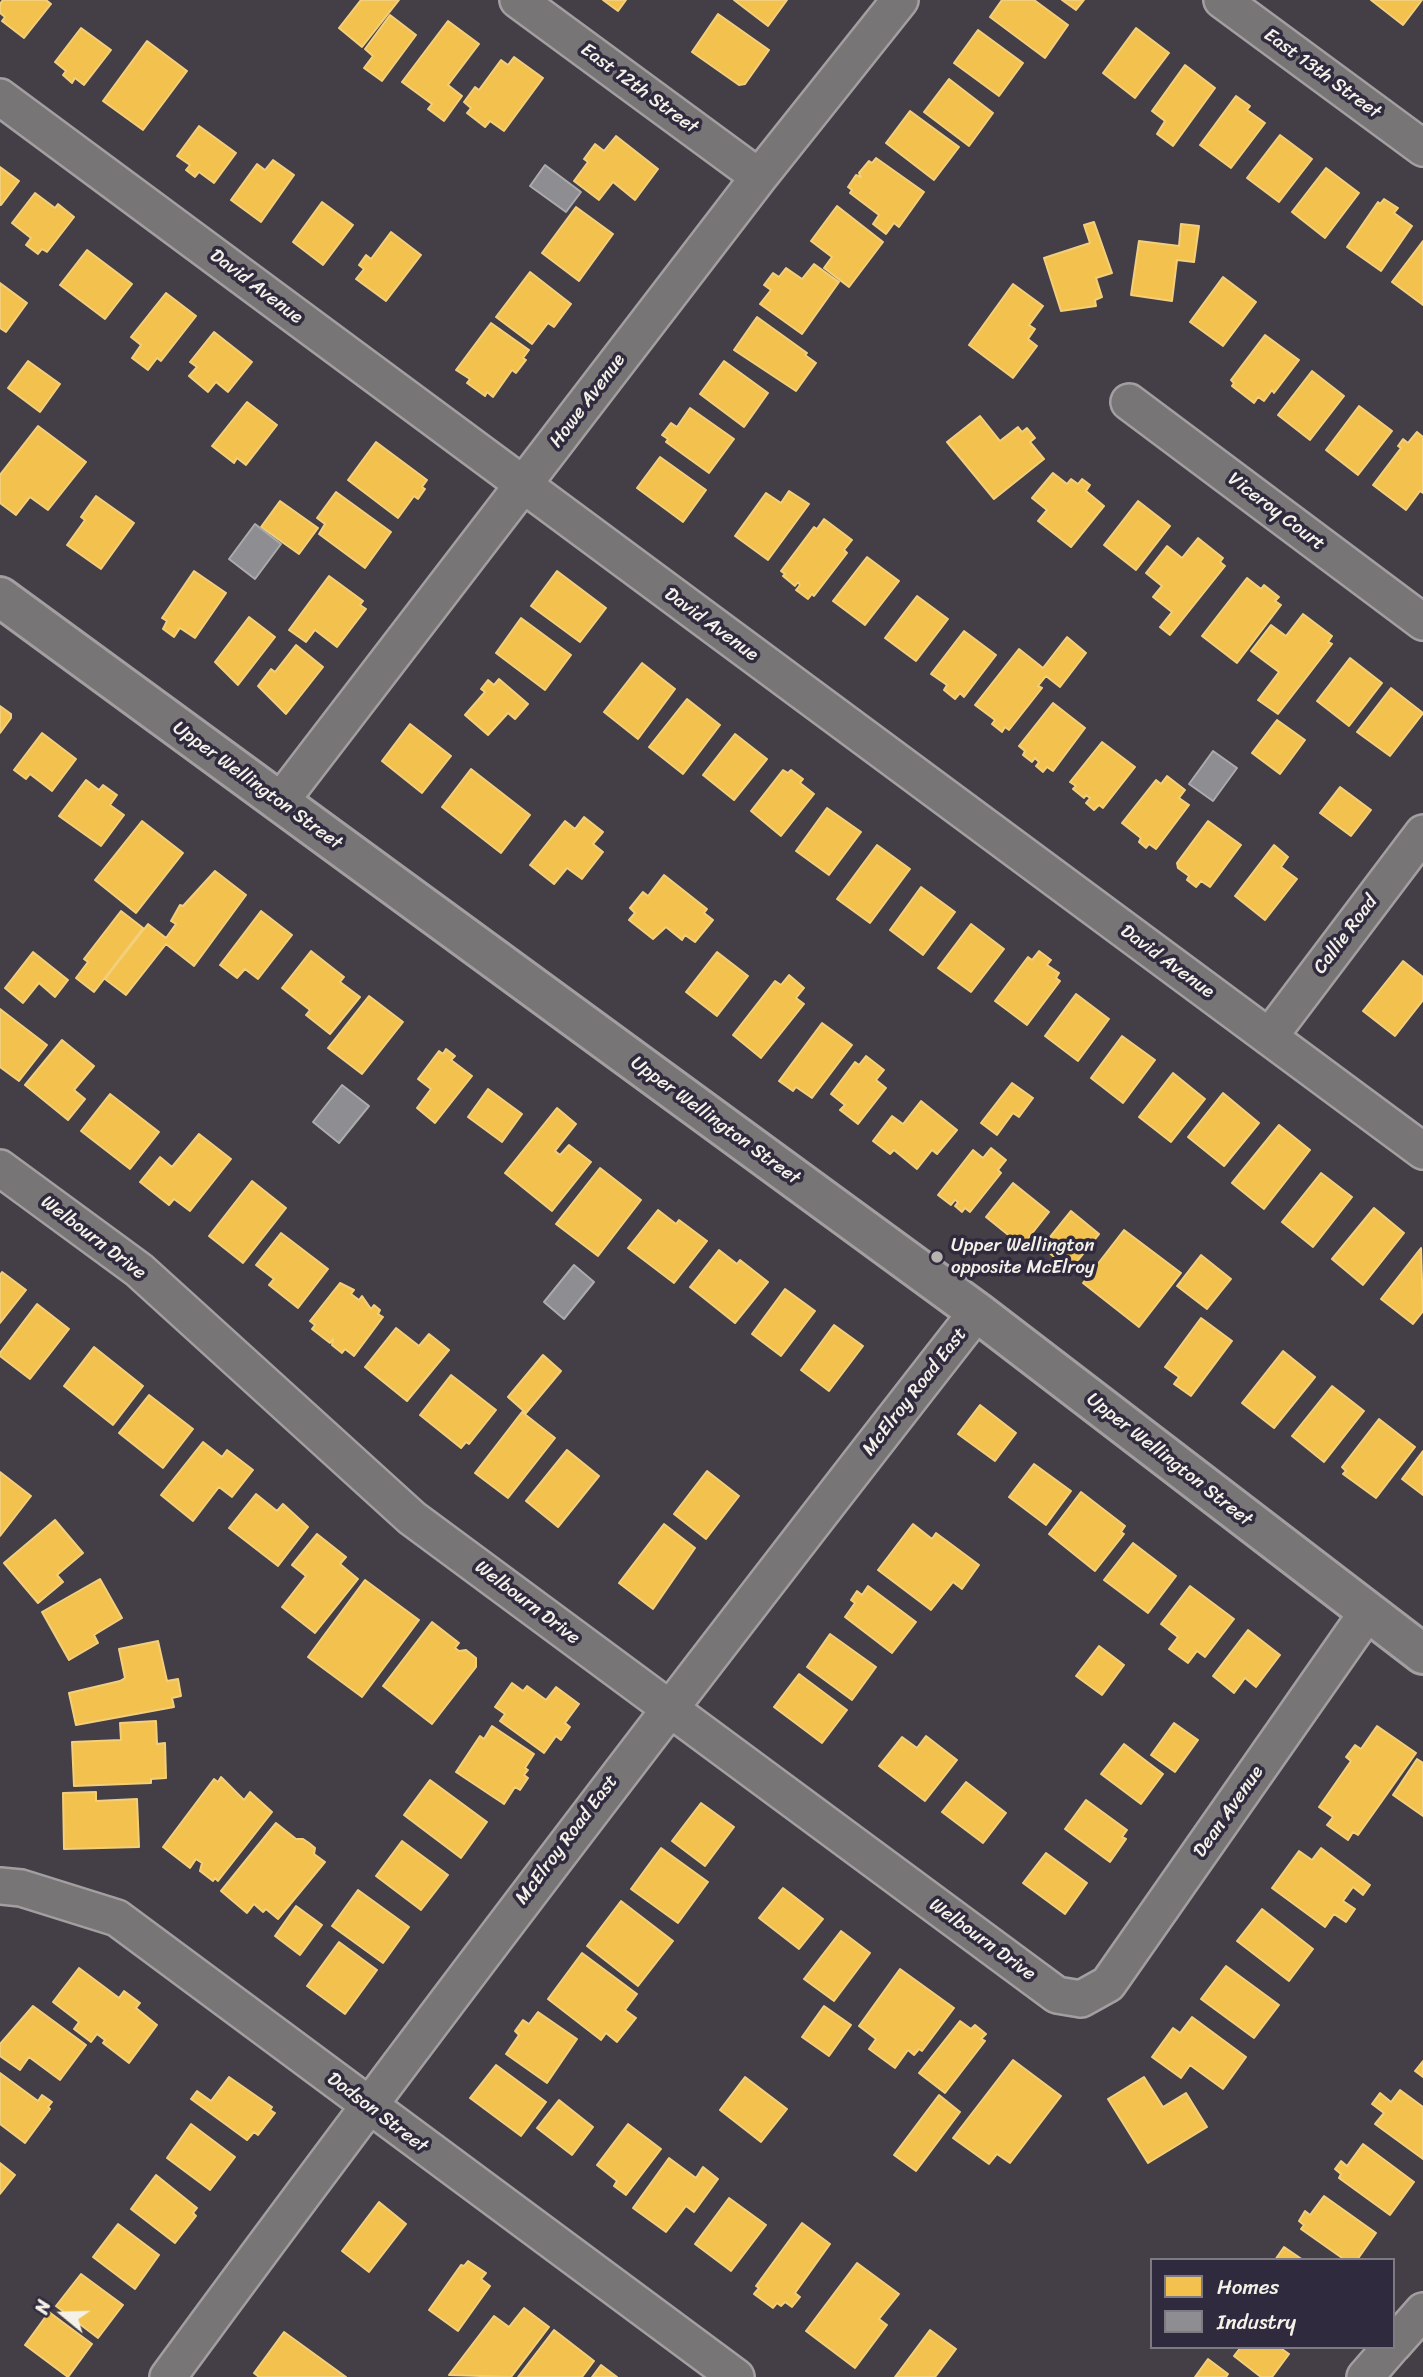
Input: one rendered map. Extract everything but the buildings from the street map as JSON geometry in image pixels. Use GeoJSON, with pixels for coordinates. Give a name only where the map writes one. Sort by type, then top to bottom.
{"type":"FeatureCollection","features":[{"type":"Feature","properties":{"kind":"main road","name":"Upper Wellington Street"},"geometry":{"type":"LineString","coordinates":[[0,597],[977,1312],[1423,1654]]}},
{"type":"Feature","properties":{"kind":"street","name":"East 12th Street"},"geometry":{"type":"LineString","coordinates":[[518,0],[759,177]]}},
{"type":"Feature","properties":{"kind":"street","name":"Howe Avenue"},"geometry":{"type":"LineString","coordinates":[[279,803],[759,177],[900,0]]}},
{"type":"Feature","properties":{"kind":"street","name":"East 13th Street"},"geometry":{"type":"LineString","coordinates":[[1222,0],[1423,148]]}},
{"type":"Feature","properties":{"kind":"street","name":"David Avenue"},"geometry":{"type":"LineString","coordinates":[[0,97],[1423,1152]]}},
{"type":"Feature","properties":{"kind":"street","name":"Viceroy Court"},"geometry":{"type":"LineString","coordinates":[[1129,402],[1423,622]]}},
{"type":"Feature","properties":{"kind":"street","name":"Callie Road"},"geometry":{"type":"LineString","coordinates":[[1269,1037],[1423,833]]}},
{"type":"Feature","properties":{"kind":"street","name":"Welbourn Drive"},"geometry":{"type":"LineString","coordinates":[[0,1168],[138,1270],[412,1518],[1057,1995],[1081,1999]]}},
{"type":"Feature","properties":{"kind":"street","name":"McElroy Road East"},"geometry":{"type":"LineString","coordinates":[[168,2377],[367,2106],[668,1708],[977,1312]]}},
{"type":"Feature","properties":{"kind":"street","name":"Dean Avenue"},"geometry":{"type":"LineString","coordinates":[[1081,1999],[1108,1984],[1367,1613]]}},
{"type":"Feature","properties":{"kind":"street","name":"Dodson Street"},"geometry":{"type":"LineString","coordinates":[[0,1886],[21,1888],[117,1918],[367,2106],[737,2377]]}},
{"type":"Feature","properties":{"kind":"street"},"geometry":{"type":"LineString","coordinates":[[1395,2343],[1423,2311]]}},
{"type":"Feature","properties":{"kind":"street"},"geometry":{"type":"LineString","coordinates":[[1364,2377],[1389,2349]]}},
{"type":"Feature","properties":{"kind":"place","name":"Upper Wellington opposite McElroy"},"geometry":{"type":"Point","coordinates":[937,1257]}}]}
